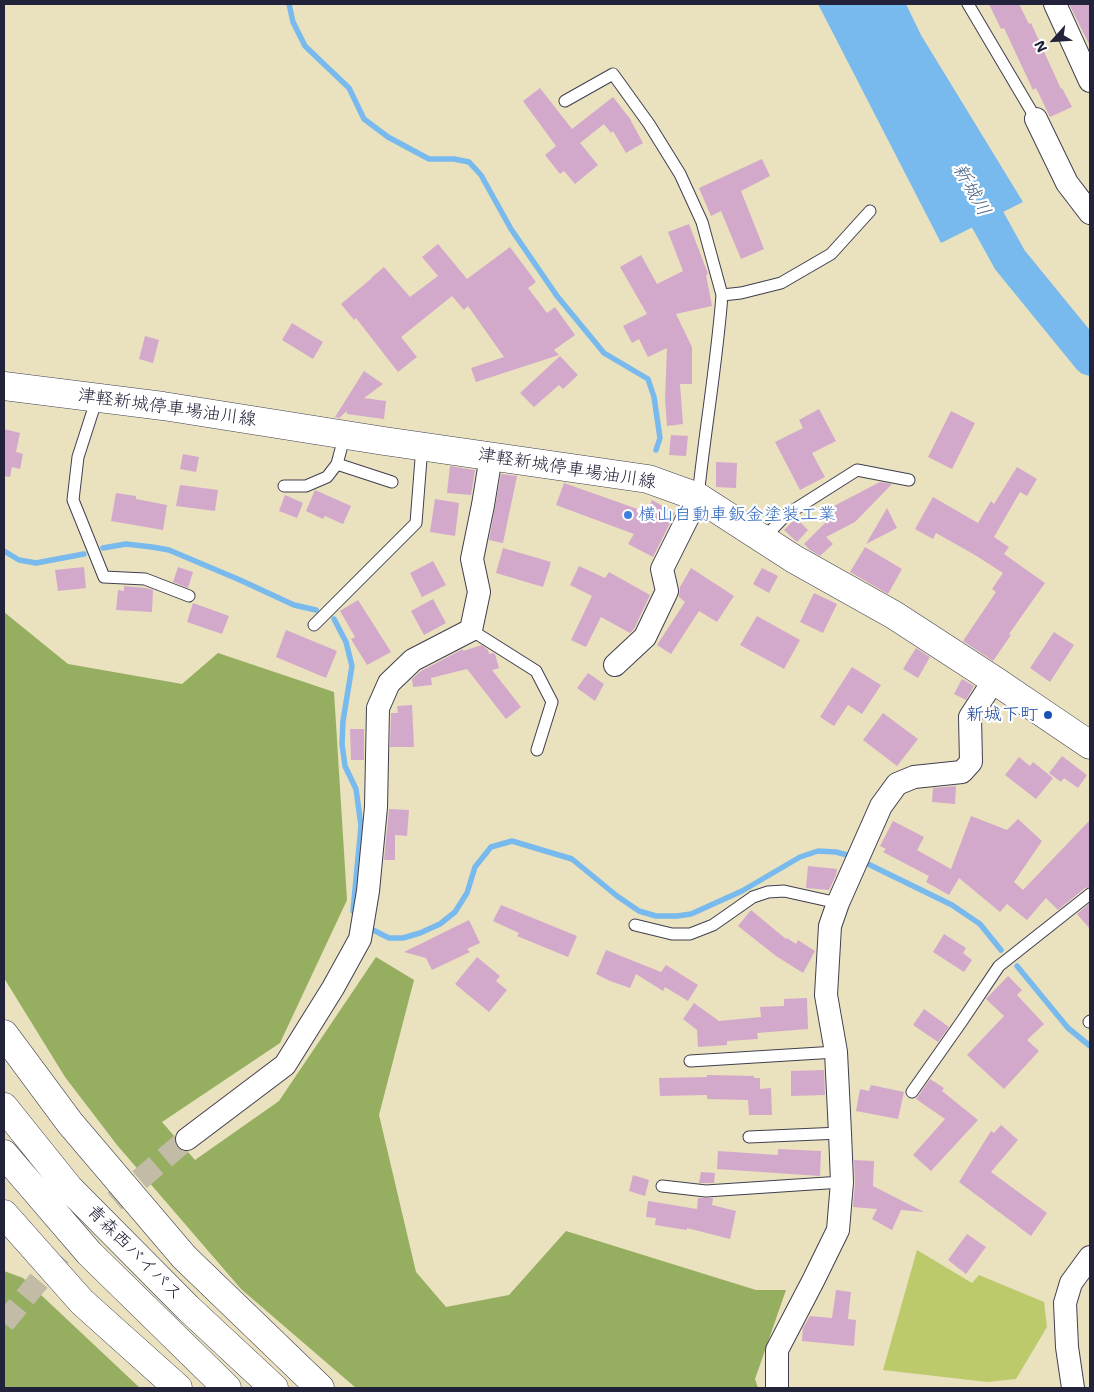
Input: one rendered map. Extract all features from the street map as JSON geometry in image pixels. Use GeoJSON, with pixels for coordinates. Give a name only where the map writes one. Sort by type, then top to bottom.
{"type":"FeatureCollection","features":[{"type":"Feature","properties":{"kind":"main road","name":"津軽新城停車場油川線"},"geometry":{"type":"LineString","coordinates":[[4,386],[163,406],[648,479],[698,498],[794,559],[894,615],[994,680],[1090,746]]}},
{"type":"Feature","properties":{"kind":"main road"},"geometry":{"type":"LineString","coordinates":[[4,1034],[70,1123],[184,1257],[320,1388]]}},
{"type":"Feature","properties":{"kind":"main road","name":"青森西バイパス"},"geometry":{"type":"LineString","coordinates":[[4,1107],[69,1188],[188,1308],[274,1388]]}},
{"type":"Feature","properties":{"kind":"main road","name":"青森西バイパス"},"geometry":{"type":"LineString","coordinates":[[4,1154],[88,1253],[227,1388]]}},
{"type":"Feature","properties":{"kind":"main road"},"geometry":{"type":"LineString","coordinates":[[4,1214],[82,1302],[178,1388]]}},
{"type":"Feature","properties":{"kind":"street"},"geometry":{"type":"LineString","coordinates":[[1055,4],[1090,81]]}},
{"type":"Feature","properties":{"kind":"street"},"geometry":{"type":"LineString","coordinates":[[1036,118],[1067,183],[1090,213]]}},
{"type":"Feature","properties":{"kind":"street"},"geometry":{"type":"LineString","coordinates":[[187,1139],[285,1065],[333,988],[360,939],[368,891],[376,807],[378,708],[389,683],[413,660],[471,630],[480,592],[472,559],[491,456]]}},
{"type":"Feature","properties":{"kind":"street"},"geometry":{"type":"LineString","coordinates":[[616,664],[645,637],[667,591],[662,569],[698,498]]}},
{"type":"Feature","properties":{"kind":"street"},"geometry":{"type":"LineString","coordinates":[[777,1388],[776,1350],[838,1230],[842,1182],[836,1052],[826,995],[830,926],[838,903],[881,806],[897,784],[914,778],[962,772],[971,762],[970,717],[994,680]]}},
{"type":"Feature","properties":{"kind":"street"},"geometry":{"type":"LineString","coordinates":[[1073,1388],[1067,1347],[1065,1303],[1071,1283],[1090,1257]]}},
{"type":"Feature","properties":{"kind":"lane"},"geometry":{"type":"LineString","coordinates":[[968,4],[1036,118]]}},
{"type":"Feature","properties":{"kind":"lane"},"geometry":{"type":"LineString","coordinates":[[565,101],[613,74],[650,124],[680,174],[702,222],[722,294],[698,498]]}},
{"type":"Feature","properties":{"kind":"lane"},"geometry":{"type":"LineString","coordinates":[[722,294],[741,293],[781,283],[831,254],[870,211]]}},
{"type":"Feature","properties":{"kind":"lane"},"geometry":{"type":"LineString","coordinates":[[97,398],[78,457],[73,500],[104,577],[145,579],[190,596]]}},
{"type":"Feature","properties":{"kind":"lane"},"geometry":{"type":"LineString","coordinates":[[284,486],[306,486],[327,476],[337,464],[345,434]]}},
{"type":"Feature","properties":{"kind":"lane"},"geometry":{"type":"LineString","coordinates":[[314,625],[416,522],[422,446]]}},
{"type":"Feature","properties":{"kind":"lane"},"geometry":{"type":"LineString","coordinates":[[337,464],[392,482]]}},
{"type":"Feature","properties":{"kind":"lane"},"geometry":{"type":"LineString","coordinates":[[762,539],[786,515],[857,470],[909,480]]}},
{"type":"Feature","properties":{"kind":"lane"},"geometry":{"type":"LineString","coordinates":[[471,630],[536,671],[552,702],[537,750]]}},
{"type":"Feature","properties":{"kind":"lane"},"geometry":{"type":"LineString","coordinates":[[635,925],[672,934],[690,934],[713,925],[753,897],[768,892],[784,891],[838,903]]}},
{"type":"Feature","properties":{"kind":"lane"},"geometry":{"type":"LineString","coordinates":[[912,1092],[999,966],[1090,894]]}},
{"type":"Feature","properties":{"kind":"lane"},"geometry":{"type":"LineString","coordinates":[[690,1061],[836,1052]]}},
{"type":"Feature","properties":{"kind":"lane"},"geometry":{"type":"LineString","coordinates":[[749,1137],[840,1132]]}},
{"type":"Feature","properties":{"kind":"lane"},"geometry":{"type":"LineString","coordinates":[[662,1186],[706,1191],[842,1182]]}},
{"type":"Feature","properties":{"kind":"green space"},"geometry":{"type":"Polygon","coordinates":[[[4,612],[68,664],[182,684],[218,653],[334,692],[347,900],[280,1043],[162,1122],[195,1160],[279,1101],[376,957],[414,980],[379,1115],[416,1272],[446,1307],[509,1295],[566,1231],[756,1290],[786,1290],[755,1379],[758,1388],[356,1388],[241,1289],[117,1145],[65,1077],[4,978],[4,612]]]}},
{"type":"Feature","properties":{"kind":"green space"},"geometry":{"type":"Polygon","coordinates":[[[917,1250],[972,1283],[979,1275],[1044,1302],[1047,1327],[1016,1379],[987,1382],[883,1370],[917,1250]]]}},
{"type":"Feature","properties":{"kind":"green space"},"geometry":{"type":"Polygon","coordinates":[[[4,1271],[23,1278],[140,1388],[4,1388],[4,1271]]]}},
{"type":"Feature","properties":{"kind":"water"},"geometry":{"type":"Polygon","coordinates":[[[818,4],[906,4],[921,35],[1023,202],[941,243],[818,4]]]}},
{"type":"Feature","properties":{"kind":"building"},"geometry":{"type":"Polygon","coordinates":[[[989,4],[1019,4],[1029,24],[1031,23],[1061,89],[1072,107],[1050,117],[1036,88],[1033,90],[1004,28],[1001,29],[989,4]]]}},
{"type":"Feature","properties":{"kind":"building"},"geometry":{"type":"Polygon","coordinates":[[[1069,4],[1090,4],[1090,46],[1069,4]]]}},
{"type":"Feature","properties":{"kind":"building"},"geometry":{"type":"Polygon","coordinates":[[[540,88],[572,129],[613,97],[631,120],[643,143],[626,153],[613,131],[611,133],[604,124],[580,143],[598,165],[575,184],[564,171],[560,174],[545,155],[556,146],[523,101],[540,88]]]}},
{"type":"Feature","properties":{"kind":"building"},"geometry":{"type":"Polygon","coordinates":[[[762,159],[770,176],[741,191],[764,249],[741,259],[721,211],[711,216],[699,188],[762,159]]]}},
{"type":"Feature","properties":{"kind":"building"},"geometry":{"type":"Polygon","coordinates":[[[689,224],[708,274],[706,275],[712,306],[676,314],[692,347],[692,384],[680,384],[683,424],[667,426],[665,399],[667,348],[648,357],[639,339],[632,343],[623,326],[647,314],[620,267],[641,255],[657,284],[683,271],[668,232],[689,224]]]}},
{"type":"Feature","properties":{"kind":"building"},"geometry":{"type":"Polygon","coordinates":[[[438,244],[467,279],[510,247],[536,282],[528,288],[547,313],[555,307],[575,335],[554,350],[559,355],[476,382],[471,368],[504,357],[468,306],[464,310],[452,296],[401,337],[417,357],[398,372],[356,318],[354,320],[341,304],[384,267],[410,297],[438,276],[422,257],[438,244]]]}},
{"type":"Feature","properties":{"kind":"building"},"geometry":{"type":"Polygon","coordinates":[[[292,323],[323,342],[313,359],[282,340],[292,323]]]}},
{"type":"Feature","properties":{"kind":"building"},"geometry":{"type":"Polygon","coordinates":[[[145,336],[159,340],[153,363],[139,359],[145,336]]]}},
{"type":"Feature","properties":{"kind":"building"},"geometry":{"type":"Polygon","coordinates":[[[560,356],[578,375],[563,389],[559,385],[534,407],[520,393],[560,356]]]}},
{"type":"Feature","properties":{"kind":"building"},"geometry":{"type":"Polygon","coordinates":[[[364,371],[383,384],[364,398],[386,401],[384,419],[347,414],[347,411],[339,418],[335,417],[364,371]]]}},
{"type":"Feature","properties":{"kind":"building"},"geometry":{"type":"Polygon","coordinates":[[[819,409],[836,441],[812,453],[825,477],[800,490],[775,442],[803,428],[799,420],[819,409]]]}},
{"type":"Feature","properties":{"kind":"building"},"geometry":{"type":"Polygon","coordinates":[[[951,411],[975,423],[952,469],[928,457],[951,411]]]}},
{"type":"Feature","properties":{"kind":"building"},"geometry":{"type":"Polygon","coordinates":[[[4,429],[20,433],[16,452],[23,454],[20,469],[12,467],[10,477],[4,476],[4,429]]]}},
{"type":"Feature","properties":{"kind":"building"},"geometry":{"type":"Polygon","coordinates":[[[671,435],[688,436],[686,456],[669,455],[671,435]]]}},
{"type":"Feature","properties":{"kind":"building"},"geometry":{"type":"Polygon","coordinates":[[[183,454],[199,457],[196,472],[180,469],[183,454]]]}},
{"type":"Feature","properties":{"kind":"building"},"geometry":{"type":"Polygon","coordinates":[[[716,462],[737,463],[736,488],[716,487],[716,462]]]}},
{"type":"Feature","properties":{"kind":"building"},"geometry":{"type":"Polygon","coordinates":[[[450,466],[475,470],[471,495],[447,493],[450,466]]]}},
{"type":"Feature","properties":{"kind":"building"},"geometry":{"type":"Polygon","coordinates":[[[1017,467],[1037,479],[1027,496],[1020,492],[994,537],[1009,547],[1004,554],[1045,583],[1009,634],[1011,635],[993,661],[963,641],[996,592],[992,589],[1003,573],[936,533],[933,539],[915,529],[933,497],[978,523],[991,501],[994,504],[1017,467]]]}},
{"type":"Feature","properties":{"kind":"building"},"geometry":{"type":"Polygon","coordinates":[[[501,474],[517,476],[503,543],[489,540],[501,474]]]}},
{"type":"Feature","properties":{"kind":"building"},"geometry":{"type":"Polygon","coordinates":[[[880,482],[892,484],[855,522],[826,537],[833,544],[820,556],[804,544],[835,513],[832,507],[880,482]]]}},
{"type":"Feature","properties":{"kind":"building"},"geometry":{"type":"Polygon","coordinates":[[[564,483],[646,512],[652,500],[675,513],[653,557],[628,544],[634,534],[556,505],[564,483]]]}},
{"type":"Feature","properties":{"kind":"building"},"geometry":{"type":"Polygon","coordinates":[[[180,485],[218,490],[215,511],[176,506],[180,485]]]}},
{"type":"Feature","properties":{"kind":"building"},"geometry":{"type":"Polygon","coordinates":[[[315,490],[351,506],[343,524],[325,516],[323,519],[306,511],[315,490]]]}},
{"type":"Feature","properties":{"kind":"building"},"geometry":{"type":"Polygon","coordinates":[[[116,493],[136,496],[136,499],[167,505],[163,530],[111,521],[116,493]]]}},
{"type":"Feature","properties":{"kind":"building"},"geometry":{"type":"Polygon","coordinates":[[[285,495],[303,503],[297,518],[279,511],[285,495]]]}},
{"type":"Feature","properties":{"kind":"building"},"geometry":{"type":"Polygon","coordinates":[[[435,499],[459,503],[455,536],[430,532],[435,499]]]}},
{"type":"Feature","properties":{"kind":"building"},"geometry":{"type":"Polygon","coordinates":[[[887,508],[897,528],[866,544],[887,508]]]}},
{"type":"Feature","properties":{"kind":"building"},"geometry":{"type":"Polygon","coordinates":[[[796,518],[808,530],[797,542],[784,530],[796,518]]]}},
{"type":"Feature","properties":{"kind":"building"},"geometry":{"type":"Polygon","coordinates":[[[865,547],[902,569],[888,594],[850,572],[865,547]]]}},
{"type":"Feature","properties":{"kind":"building"},"geometry":{"type":"Polygon","coordinates":[[[503,548],[551,562],[543,587],[496,573],[503,548]]]}},
{"type":"Feature","properties":{"kind":"building"},"geometry":{"type":"Polygon","coordinates":[[[433,561],[446,585],[422,597],[410,573],[433,561]]]}},
{"type":"Feature","properties":{"kind":"building"},"geometry":{"type":"Polygon","coordinates":[[[579,566],[605,578],[609,572],[650,595],[634,629],[630,633],[601,617],[586,647],[571,640],[592,596],[570,585],[579,566]]]}},
{"type":"Feature","properties":{"kind":"building"},"geometry":{"type":"Polygon","coordinates":[[[84,567],[86,588],[58,591],[55,570],[84,567]]]}},
{"type":"Feature","properties":{"kind":"building"},"geometry":{"type":"Polygon","coordinates":[[[178,567],[193,572],[188,588],[173,582],[178,567]]]}},
{"type":"Feature","properties":{"kind":"building"},"geometry":{"type":"Polygon","coordinates":[[[691,568],[734,596],[717,622],[699,611],[671,654],[657,645],[685,602],[679,597],[680,587],[691,568]]]}},
{"type":"Feature","properties":{"kind":"building"},"geometry":{"type":"Polygon","coordinates":[[[762,568],[778,576],[769,593],[753,584],[762,568]]]}},
{"type":"Feature","properties":{"kind":"building"},"geometry":{"type":"Polygon","coordinates":[[[124,586],[153,590],[152,612],[116,610],[118,590],[124,591],[124,586]]]}},
{"type":"Feature","properties":{"kind":"building"},"geometry":{"type":"Polygon","coordinates":[[[814,593],[837,604],[823,633],[800,622],[814,593]]]}},
{"type":"Feature","properties":{"kind":"building"},"geometry":{"type":"Polygon","coordinates":[[[433,599],[446,623],[424,635],[411,611],[433,599]]]}},
{"type":"Feature","properties":{"kind":"building"},"geometry":{"type":"Polygon","coordinates":[[[358,600],[391,652],[367,665],[351,639],[355,637],[340,611],[358,600]]]}},
{"type":"Feature","properties":{"kind":"building"},"geometry":{"type":"Polygon","coordinates":[[[193,603],[229,616],[222,634],[187,622],[193,603]]]}},
{"type":"Feature","properties":{"kind":"building"},"geometry":{"type":"Polygon","coordinates":[[[757,616],[800,640],[784,669],[740,645],[757,616]]]}},
{"type":"Feature","properties":{"kind":"building"},"geometry":{"type":"Polygon","coordinates":[[[286,630],[337,651],[326,678],[276,657],[286,630]]]}},
{"type":"Feature","properties":{"kind":"building"},"geometry":{"type":"Polygon","coordinates":[[[1054,632],[1074,645],[1050,682],[1030,668],[1054,632]]]}},
{"type":"Feature","properties":{"kind":"building"},"geometry":{"type":"Polygon","coordinates":[[[482,645],[488,650],[489,654],[495,654],[499,668],[492,670],[521,707],[506,719],[467,669],[431,678],[432,685],[413,687],[412,679],[421,671],[463,649],[463,651],[482,645]]]}},
{"type":"Feature","properties":{"kind":"building"},"geometry":{"type":"Polygon","coordinates":[[[916,648],[930,657],[918,678],[903,669],[916,648]]]}},
{"type":"Feature","properties":{"kind":"building"},"geometry":{"type":"Polygon","coordinates":[[[852,667],[881,685],[862,714],[848,705],[834,726],[820,717],[852,667]]]}},
{"type":"Feature","properties":{"kind":"building"},"geometry":{"type":"Polygon","coordinates":[[[588,673],[604,684],[595,701],[577,688],[588,673]]]}},
{"type":"Feature","properties":{"kind":"building"},"geometry":{"type":"Polygon","coordinates":[[[962,679],[974,686],[966,700],[954,694],[962,679]]]}},
{"type":"Feature","properties":{"kind":"building"},"geometry":{"type":"Polygon","coordinates":[[[412,705],[414,747],[390,747],[391,713],[398,713],[397,706],[412,705]]]}},
{"type":"Feature","properties":{"kind":"building"},"geometry":{"type":"Polygon","coordinates":[[[883,713],[918,739],[897,766],[863,740],[883,713]]]}},
{"type":"Feature","properties":{"kind":"building"},"geometry":{"type":"Polygon","coordinates":[[[350,729],[364,729],[364,760],[351,760],[350,729]]]}},
{"type":"Feature","properties":{"kind":"building"},"geometry":{"type":"Polygon","coordinates":[[[1062,756],[1087,775],[1078,788],[1064,778],[1061,782],[1049,773],[1062,756]]]}},
{"type":"Feature","properties":{"kind":"building"},"geometry":{"type":"Polygon","coordinates":[[[1019,757],[1030,766],[1033,762],[1053,778],[1036,799],[1005,775],[1019,757]]]}},
{"type":"Feature","properties":{"kind":"building"},"geometry":{"type":"Polygon","coordinates":[[[956,786],[955,804],[932,802],[933,788],[956,786]]]}},
{"type":"Feature","properties":{"kind":"building"},"geometry":{"type":"Polygon","coordinates":[[[389,809],[409,810],[407,836],[395,835],[395,860],[384,860],[389,809]]]}},
{"type":"Feature","properties":{"kind":"building"},"geometry":{"type":"Polygon","coordinates":[[[971,816],[1007,830],[1018,819],[1042,841],[1014,882],[1023,890],[1090,820],[1090,887],[1085,888],[1058,910],[1046,898],[1027,920],[1007,904],[1000,912],[959,878],[949,895],[926,882],[929,876],[883,852],[886,849],[880,846],[893,821],[924,837],[917,850],[951,869],[971,816]]]}},
{"type":"Feature","properties":{"kind":"building"},"geometry":{"type":"Polygon","coordinates":[[[808,866],[837,869],[829,890],[806,888],[808,866]]]}},
{"type":"Feature","properties":{"kind":"building"},"geometry":{"type":"Polygon","coordinates":[[[1090,903],[1090,929],[1077,914],[1090,903]]]}},
{"type":"Feature","properties":{"kind":"building"},"geometry":{"type":"Polygon","coordinates":[[[501,905],[577,936],[568,957],[517,936],[519,933],[493,921],[501,905]]]}},
{"type":"Feature","properties":{"kind":"building"},"geometry":{"type":"Polygon","coordinates":[[[751,910],[786,939],[796,944],[798,940],[815,951],[803,973],[776,956],[738,926],[751,910]]]}},
{"type":"Feature","properties":{"kind":"building"},"geometry":{"type":"Polygon","coordinates":[[[469,920],[480,943],[467,949],[470,952],[432,970],[426,958],[404,952],[469,920]]]}},
{"type":"Feature","properties":{"kind":"building"},"geometry":{"type":"Polygon","coordinates":[[[944,934],[966,948],[963,953],[972,960],[964,972],[933,952],[944,934]]]}},
{"type":"Feature","properties":{"kind":"building"},"geometry":{"type":"Polygon","coordinates":[[[606,950],[661,972],[666,965],[698,985],[688,1001],[665,987],[663,991],[636,974],[630,988],[610,981],[596,974],[606,950]]]}},
{"type":"Feature","properties":{"kind":"building"},"geometry":{"type":"Polygon","coordinates":[[[477,957],[500,976],[496,981],[507,990],[489,1012],[455,984],[477,957]]]}},
{"type":"Feature","properties":{"kind":"building"},"geometry":{"type":"Polygon","coordinates":[[[1008,976],[1022,990],[1017,995],[1044,1024],[1027,1040],[1039,1051],[1004,1089],[967,1055],[1004,1016],[986,999],[1008,976]]]}},
{"type":"Feature","properties":{"kind":"building"},"geometry":{"type":"Polygon","coordinates":[[[807,998],[808,1029],[757,1033],[758,1039],[727,1041],[727,1045],[698,1047],[697,1030],[683,1019],[694,1003],[719,1021],[761,1017],[760,1007],[784,1006],[784,999],[807,998]]]}},
{"type":"Feature","properties":{"kind":"building"},"geometry":{"type":"Polygon","coordinates":[[[924,1009],[949,1027],[938,1042],[913,1025],[924,1009]]]}},
{"type":"Feature","properties":{"kind":"building"},"geometry":{"type":"Polygon","coordinates":[[[824,1070],[825,1095],[791,1096],[791,1071],[824,1070]]]}},
{"type":"Feature","properties":{"kind":"building"},"geometry":{"type":"Polygon","coordinates":[[[707,1075],[754,1076],[754,1078],[760,1078],[760,1089],[771,1088],[772,1115],[749,1115],[748,1100],[707,1099],[707,1095],[660,1096],[659,1078],[707,1077],[707,1075]]]}},
{"type":"Feature","properties":{"kind":"building"},"geometry":{"type":"Polygon","coordinates":[[[930,1079],[944,1088],[942,1091],[978,1120],[931,1171],[913,1155],[945,1119],[916,1099],[930,1079]]]}},
{"type":"Feature","properties":{"kind":"building"},"geometry":{"type":"Polygon","coordinates":[[[871,1085],[904,1092],[898,1119],[856,1111],[860,1089],[869,1091],[871,1085]]]}},
{"type":"Feature","properties":{"kind":"building"},"geometry":{"type":"Polygon","coordinates":[[[1001,1125],[1018,1140],[991,1172],[1047,1213],[1031,1236],[959,1182],[991,1131],[994,1133],[1001,1125]]]}},
{"type":"Feature","properties":{"kind":"building"},"geometry":{"type":"Polygon","coordinates":[[[778,1149],[821,1151],[820,1176],[717,1169],[718,1151],[778,1155],[778,1149]]]}},
{"type":"Feature","properties":{"kind":"building"},"geometry":{"type":"Polygon","coordinates":[[[854,1160],[874,1161],[873,1186],[924,1212],[901,1210],[892,1230],[872,1219],[877,1209],[853,1207],[854,1160]]]}},
{"type":"Feature","properties":{"kind":"building"},"geometry":{"type":"Polygon","coordinates":[[[701,1172],[715,1173],[714,1183],[699,1183],[701,1172]]]}},
{"type":"Feature","properties":{"kind":"building"},"geometry":{"type":"Polygon","coordinates":[[[633,1175],[649,1180],[645,1196],[629,1191],[633,1175]]]}},
{"type":"Feature","properties":{"kind":"building"},"geometry":{"type":"Polygon","coordinates":[[[698,1198],[713,1198],[712,1205],[736,1211],[730,1239],[687,1228],[687,1230],[655,1225],[656,1218],[646,1217],[648,1201],[697,1209],[698,1198]]]}},
{"type":"Feature","properties":{"kind":"building"},"geometry":{"type":"Polygon","coordinates":[[[967,1234],[986,1247],[966,1274],[948,1260],[967,1234]]]}},
{"type":"Feature","properties":{"kind":"building"},"geometry":{"type":"Polygon","coordinates":[[[836,1290],[851,1292],[848,1319],[856,1320],[854,1346],[802,1341],[803,1328],[810,1316],[832,1318],[836,1290]]]}},
{"type":"Feature","properties":{"kind":"waterway"},"geometry":{"type":"LineString","coordinates":[[289,4],[293,22],[305,46],[349,88],[364,119],[388,137],[429,159],[454,159],[469,162],[481,175],[511,229],[557,296],[604,353],[648,379],[654,397],[660,438],[656,450]]}},
{"type":"Feature","properties":{"kind":"waterway","name":"新城川"},"geometry":{"type":"LineString","coordinates":[[964,177],[1010,260],[1090,358]]}},
{"type":"Feature","properties":{"kind":"waterway"},"geometry":{"type":"LineString","coordinates":[[103,548],[126,544],[169,550],[294,605],[316,610]]}},
{"type":"Feature","properties":{"kind":"waterway"},"geometry":{"type":"LineString","coordinates":[[4,551],[19,560],[36,563],[84,554]]}},
{"type":"Feature","properties":{"kind":"waterway"},"geometry":{"type":"LineString","coordinates":[[334,619],[346,642],[352,666],[343,721],[342,744],[345,766],[356,789],[361,826],[353,911],[356,915]]}},
{"type":"Feature","properties":{"kind":"waterway"},"geometry":{"type":"LineString","coordinates":[[373,930],[389,938],[403,938],[440,924],[455,912],[467,893],[475,867],[491,847],[512,841],[572,859],[617,896],[639,911],[656,916],[691,914],[742,891],[800,857],[818,851],[836,852],[851,856]]}},
{"type":"Feature","properties":{"kind":"waterway"},"geometry":{"type":"LineString","coordinates":[[866,863],[952,905],[980,924],[1001,950]]}},
{"type":"Feature","properties":{"kind":"waterway"},"geometry":{"type":"LineString","coordinates":[[1017,966],[1068,1028],[1090,1046]]}},
{"type":"Feature","properties":{"kind":"tunnel"},"geometry":{"type":"LineString","coordinates":[[4,1323],[81,1230],[187,1139]]}},
{"type":"Feature","properties":{"kind":"place","name":"横山自動車鈑金塗装工業"},"geometry":{"type":"Point","coordinates":[628,515]}},
{"type":"Feature","properties":{"kind":"place","name":"新城下町"},"geometry":{"type":"Point","coordinates":[1048,715]}}]}
